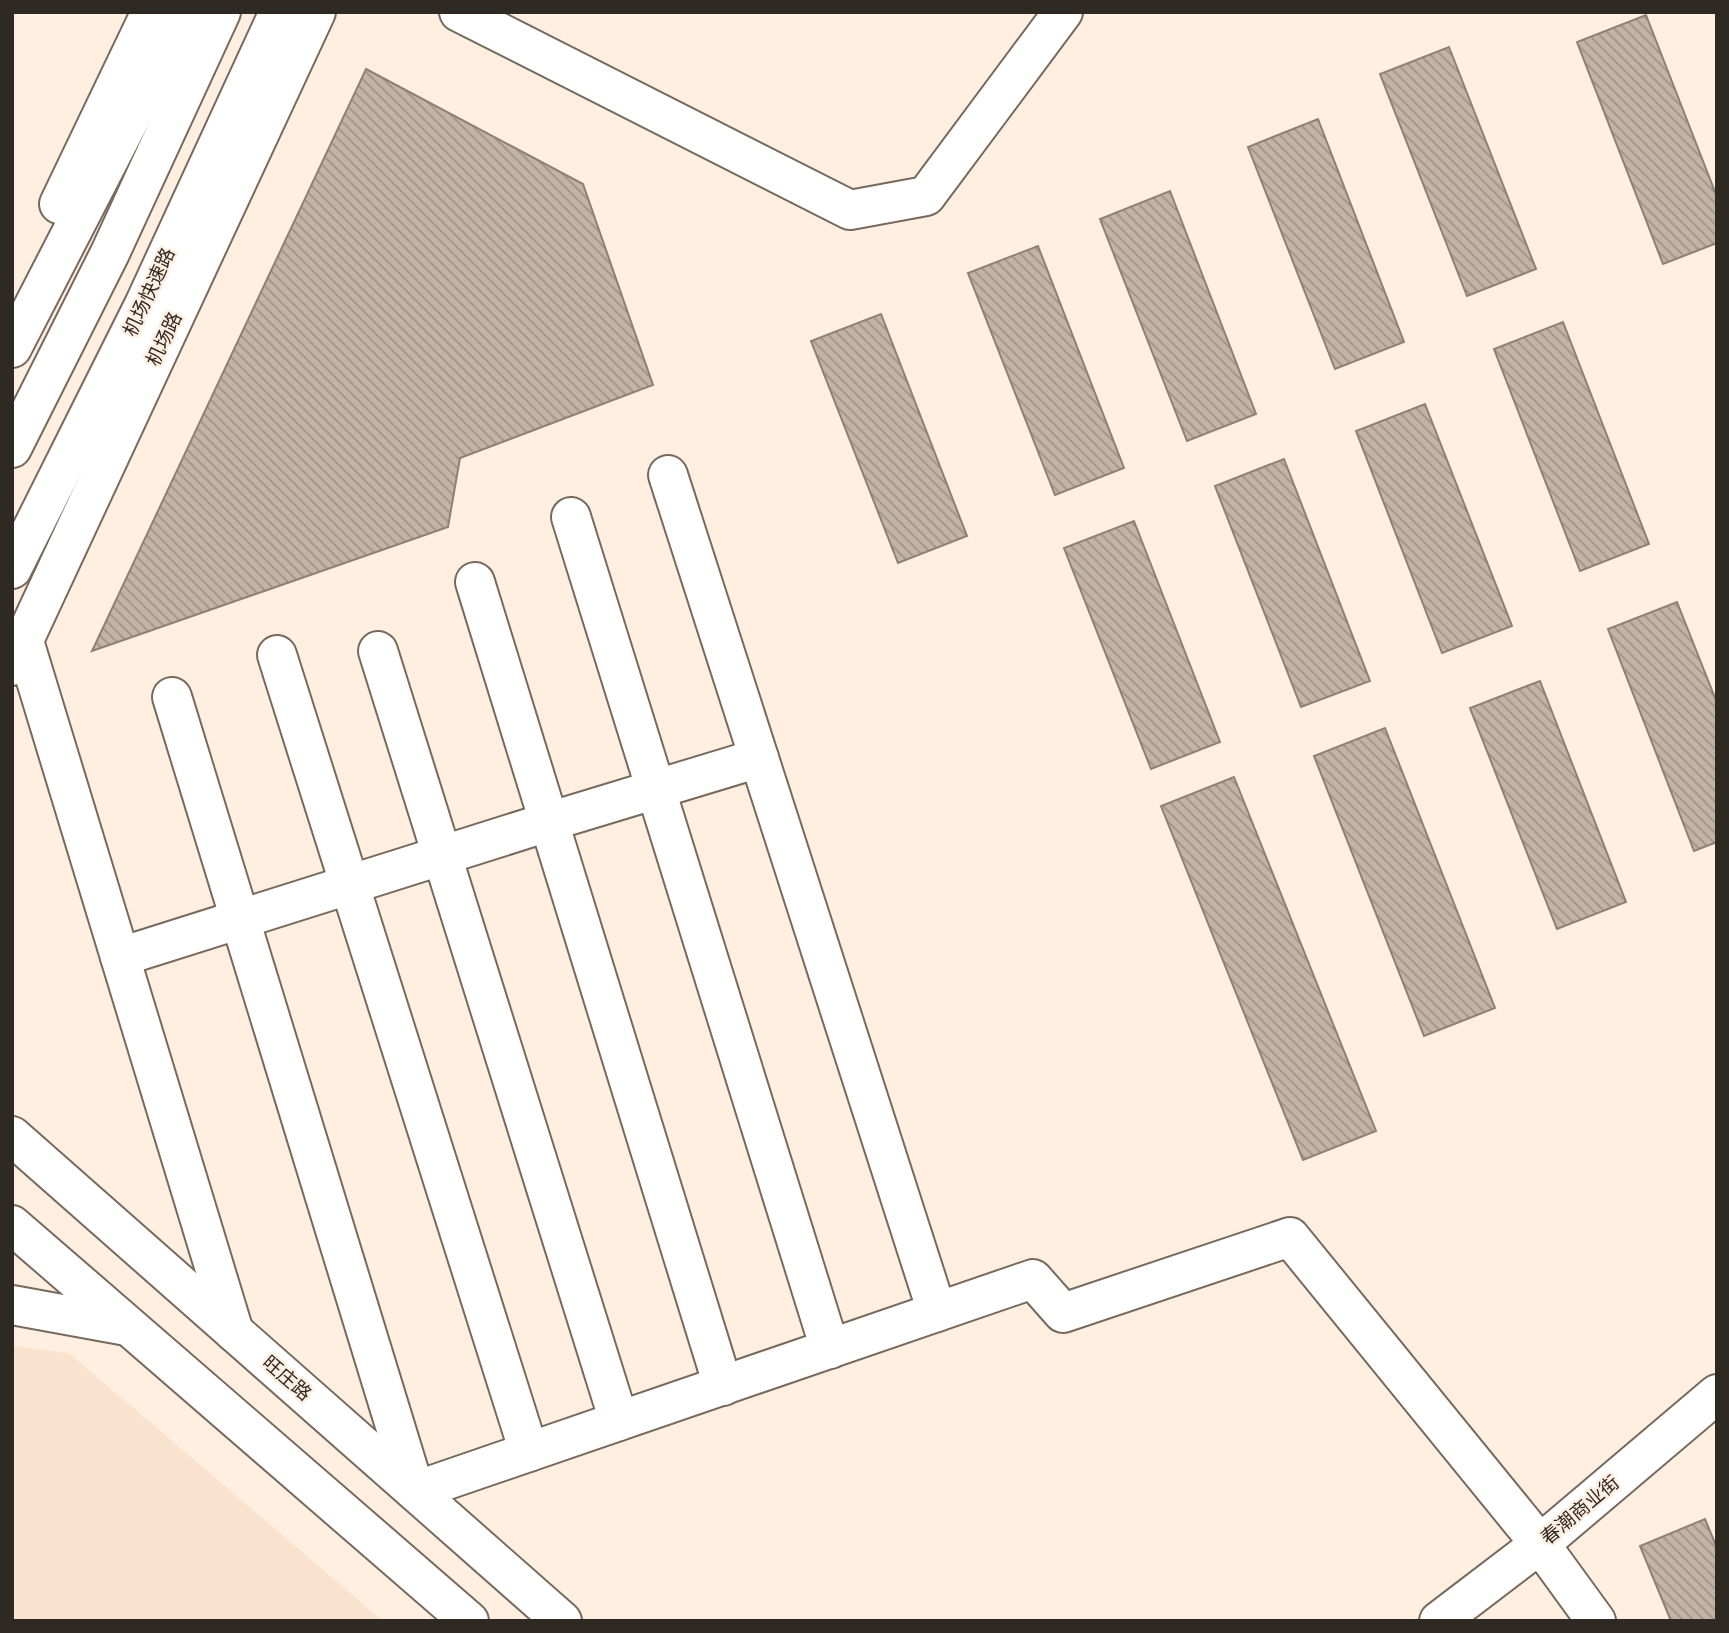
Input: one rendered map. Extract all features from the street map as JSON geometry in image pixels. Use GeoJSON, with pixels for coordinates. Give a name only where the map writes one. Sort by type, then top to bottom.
{"type":"FeatureCollection","features":[{"type":"Feature","properties":{"kind":"main road"},"geometry":{"type":"LineString","coordinates":[[12,318],[59,204],[151,12]]}},
{"type":"Feature","properties":{"kind":"main road"},"geometry":{"type":"LineString","coordinates":[[12,348],[185,12]]}},
{"type":"Feature","properties":{"kind":"main road"},"geometry":{"type":"LineString","coordinates":[[12,448],[110,253],[221,12]]}},
{"type":"Feature","properties":{"kind":"main road","name":"机场快速路"},"geometry":{"type":"LineString","coordinates":[[12,569],[144,305],[279,12]]}},
{"type":"Feature","properties":{"kind":"main road","name":"机场路"},"geometry":{"type":"LineString","coordinates":[[18,653],[316,12]]}},
{"type":"Feature","properties":{"kind":"main road"},"geometry":{"type":"LineString","coordinates":[[459,12],[850,210],[926,196],[1063,12]]}},
{"type":"Feature","properties":{"kind":"main road"},"geometry":{"type":"LineString","coordinates":[[668,475],[937,1312]]}},
{"type":"Feature","properties":{"kind":"main road"},"geometry":{"type":"LineString","coordinates":[[571,517],[830,1349]]}},
{"type":"Feature","properties":{"kind":"main road"},"geometry":{"type":"LineString","coordinates":[[475,582],[723,1386]]}},
{"type":"Feature","properties":{"kind":"main road"},"geometry":{"type":"LineString","coordinates":[[378,651],[619,1421]]}},
{"type":"Feature","properties":{"kind":"main road"},"geometry":{"type":"LineString","coordinates":[[18,653],[120,957],[234,1332]]}},
{"type":"Feature","properties":{"kind":"main road"},"geometry":{"type":"LineString","coordinates":[[276,655],[530,1452]]}},
{"type":"Feature","properties":{"kind":"main road"},"geometry":{"type":"LineString","coordinates":[[172,697],[415,1491],[1033,1279],[1063,1313],[1290,1237],[1540,1544],[1595,1621]]}},
{"type":"Feature","properties":{"kind":"main road"},"geometry":{"type":"LineString","coordinates":[[120,957],[759,758]]}},
{"type":"Feature","properties":{"kind":"main road","name":"旺庄路"},"geometry":{"type":"LineString","coordinates":[[12,1136],[562,1621]]}},
{"type":"Feature","properties":{"kind":"main road"},"geometry":{"type":"LineString","coordinates":[[12,1225],[469,1621]]}},
{"type":"Feature","properties":{"kind":"main road"},"geometry":{"type":"LineString","coordinates":[[12,1305],[130,1327]]}},
{"type":"Feature","properties":{"kind":"main road","name":"春潮商业街"},"geometry":{"type":"LineString","coordinates":[[1439,1621],[1540,1544],[1717,1394]]}},
{"type":"Feature","properties":{"kind":"shaded area"},"geometry":{"type":"Polygon","coordinates":[[[12,1346],[69,1353],[383,1621],[12,1621],[12,1346]]]}},
{"type":"Feature","properties":{"kind":"building"},"geometry":{"type":"Polygon","coordinates":[[[1646,15],[1717,197],[1717,243],[1663,264],[1577,42],[1646,15]]]}},
{"type":"Feature","properties":{"kind":"building"},"geometry":{"type":"Polygon","coordinates":[[[1449,47],[1536,269],[1467,296],[1380,74],[1449,47]]]}},
{"type":"Feature","properties":{"kind":"building"},"geometry":{"type":"Polygon","coordinates":[[[366,69],[583,184],[653,385],[460,458],[448,527],[92,651],[366,69]]]}},
{"type":"Feature","properties":{"kind":"building"},"geometry":{"type":"Polygon","coordinates":[[[1318,119],[1404,342],[1335,369],[1248,147],[1318,119]]]}},
{"type":"Feature","properties":{"kind":"building"},"geometry":{"type":"Polygon","coordinates":[[[1170,191],[1256,414],[1187,441],[1100,219],[1170,191]]]}},
{"type":"Feature","properties":{"kind":"building"},"geometry":{"type":"Polygon","coordinates":[[[1038,246],[1124,468],[1055,495],[968,273],[1038,246]]]}},
{"type":"Feature","properties":{"kind":"building"},"geometry":{"type":"Polygon","coordinates":[[[881,314],[967,536],[898,563],[811,341],[881,314]]]}},
{"type":"Feature","properties":{"kind":"building"},"geometry":{"type":"Polygon","coordinates":[[[1563,322],[1649,544],[1580,571],[1494,349],[1563,322]]]}},
{"type":"Feature","properties":{"kind":"building"},"geometry":{"type":"Polygon","coordinates":[[[1425,404],[1512,626],[1442,653],[1356,431],[1425,404]]]}},
{"type":"Feature","properties":{"kind":"building"},"geometry":{"type":"Polygon","coordinates":[[[1284,459],[1370,681],[1301,707],[1215,486],[1284,459]]]}},
{"type":"Feature","properties":{"kind":"building"},"geometry":{"type":"Polygon","coordinates":[[[1134,521],[1220,742],[1151,769],[1064,548],[1134,521]]]}},
{"type":"Feature","properties":{"kind":"building"},"geometry":{"type":"Polygon","coordinates":[[[1677,602],[1717,703],[1717,842],[1694,851],[1608,629],[1677,602]]]}},
{"type":"Feature","properties":{"kind":"building"},"geometry":{"type":"Polygon","coordinates":[[[1540,681],[1626,902],[1557,929],[1470,708],[1540,681]]]}},
{"type":"Feature","properties":{"kind":"building"},"geometry":{"type":"Polygon","coordinates":[[[1385,728],[1495,1008],[1424,1036],[1314,756],[1385,728]]]}},
{"type":"Feature","properties":{"kind":"building"},"geometry":{"type":"Polygon","coordinates":[[[1234,777],[1376,1131],[1303,1160],[1161,806],[1234,777]]]}},
{"type":"Feature","properties":{"kind":"building"},"geometry":{"type":"Polygon","coordinates":[[[1705,1519],[1717,1548],[1717,1621],[1671,1621],[1640,1546],[1705,1519]]]}}]}
